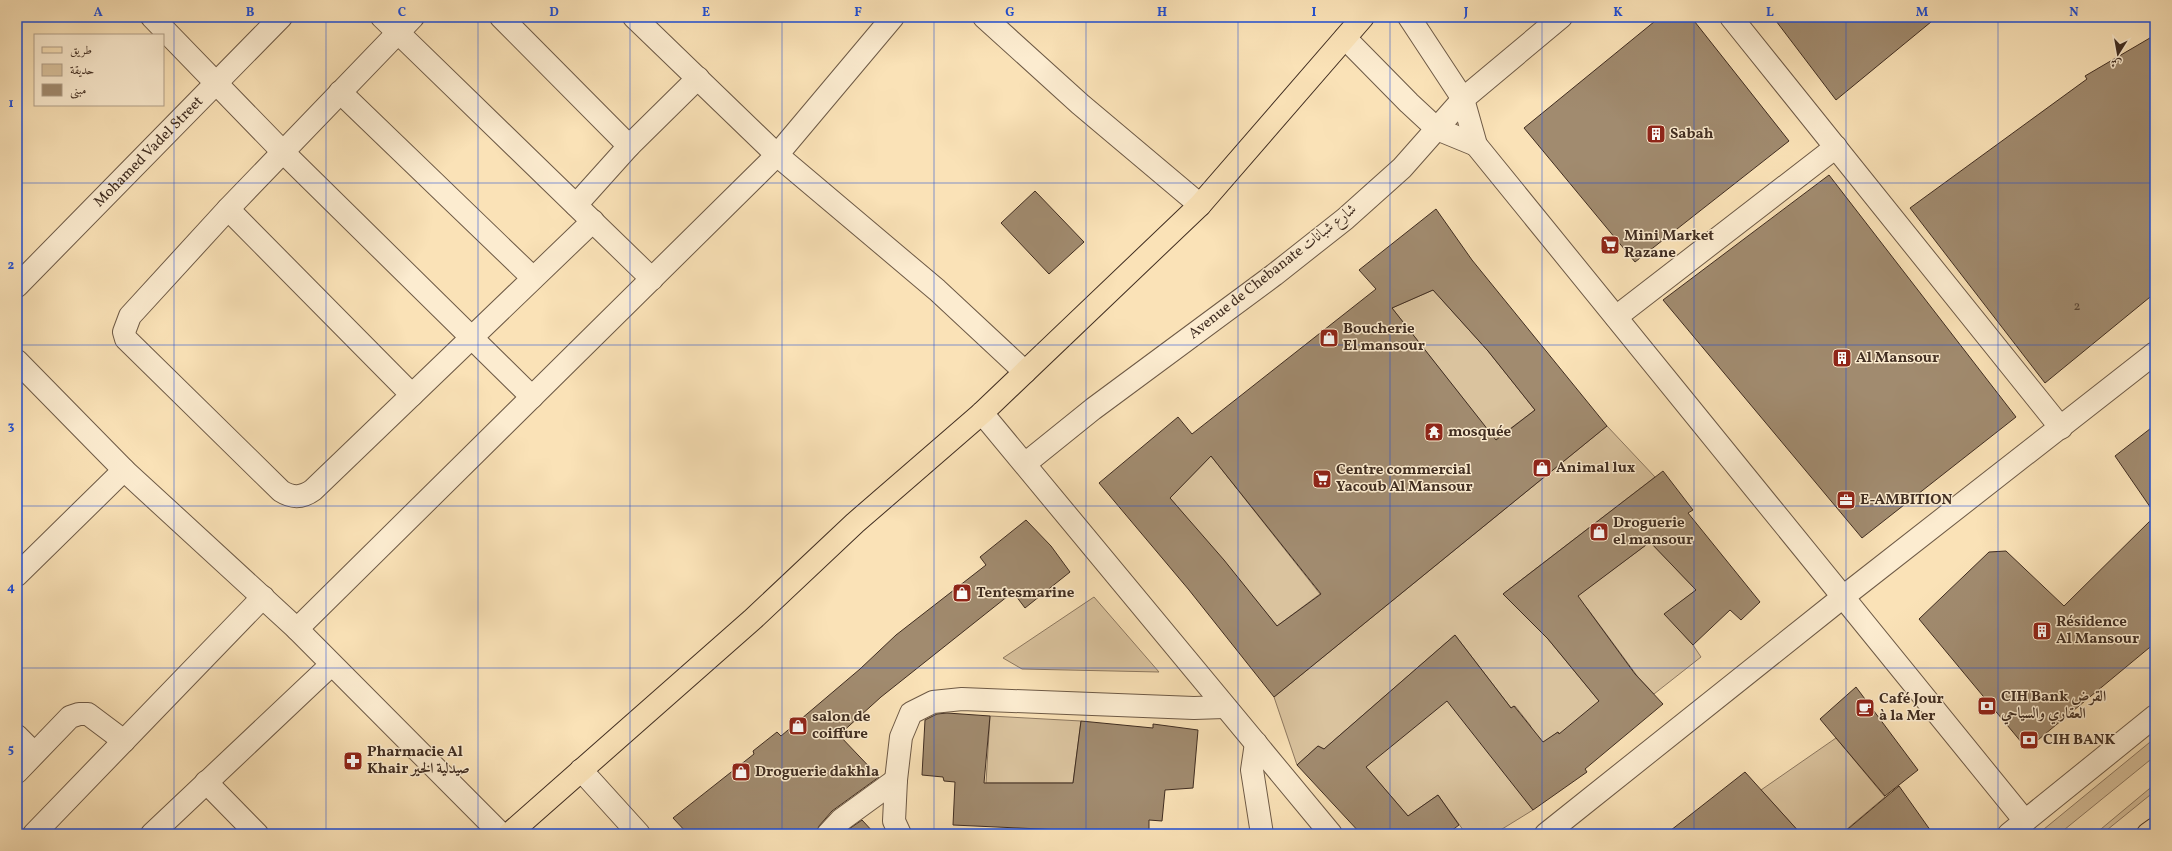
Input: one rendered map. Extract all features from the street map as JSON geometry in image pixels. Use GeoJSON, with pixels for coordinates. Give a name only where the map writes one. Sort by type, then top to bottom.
{"type":"FeatureCollection","features":[{"type":"Feature","properties":{"kind":"main road"},"geometry":{"type":"LineString","coordinates":[[509,834],[753,619],[855,522],[982,412],[1200,205],[1363,17]]}},
{"type":"Feature","properties":{"kind":"main road"},"geometry":{"type":"LineString","coordinates":[[2148,834],[2155,829]]}},
{"type":"Feature","properties":{"kind":"street"},"geometry":{"type":"LineString","coordinates":[[152,17],[283,152],[532,397]]}},
{"type":"Feature","properties":{"kind":"street"},"geometry":{"type":"LineString","coordinates":[[382,17],[652,279]]}},
{"type":"Feature","properties":{"kind":"street"},"geometry":{"type":"LineString","coordinates":[[413,17],[228,209],[130,316],[124,332],[126,339],[281,491],[293,496],[300,496],[313,490],[593,221]]}},
{"type":"Feature","properties":{"kind":"street"},"geometry":{"type":"LineString","coordinates":[[501,17],[629,146]]}},
{"type":"Feature","properties":{"kind":"street"},"geometry":{"type":"LineString","coordinates":[[634,17],[777,155],[937,290],[1025,372]]}},
{"type":"Feature","properties":{"kind":"street"},"geometry":{"type":"LineString","coordinates":[[297,629],[777,155],[893,17]]}},
{"type":"Feature","properties":{"kind":"street"},"geometry":{"type":"LineString","coordinates":[[984,17],[1080,104],[1200,205]]}},
{"type":"Feature","properties":{"kind":"street"},"geometry":{"type":"LineString","coordinates":[[1409,17],[1463,98],[1476,145],[1843,597],[2017,828],[2155,716]]}},
{"type":"Feature","properties":{"kind":"street","name":"Avenue de Chebanate شارع شبانات"},"geometry":{"type":"LineString","coordinates":[[1026,463],[1093,409],[1274,275],[1344,219],[1402,168],[1463,98],[1561,17]]}},
{"type":"Feature","properties":{"kind":"street"},"geometry":{"type":"LineString","coordinates":[[1731,17],[2061,428]]}},
{"type":"Feature","properties":{"kind":"street","name":"Mohamed Vadel Street"},"geometry":{"type":"LineString","coordinates":[[17,286],[274,19]]}},
{"type":"Feature","properties":{"kind":"street"},"geometry":{"type":"LineString","coordinates":[[1345,38],[1409,103],[1437,129],[1476,145]]}},
{"type":"Feature","properties":{"kind":"street"},"geometry":{"type":"LineString","coordinates":[[576,205],[629,146],[698,78]]}},
{"type":"Feature","properties":{"kind":"street"},"geometry":{"type":"LineString","coordinates":[[340,92],[533,278]]}},
{"type":"Feature","properties":{"kind":"street"},"geometry":{"type":"LineString","coordinates":[[1616,317],[1836,147]]}},
{"type":"Feature","properties":{"kind":"street"},"geometry":{"type":"LineString","coordinates":[[228,209],[412,395]]}},
{"type":"Feature","properties":{"kind":"street"},"geometry":{"type":"LineString","coordinates":[[1546,834],[1843,597],[2155,353]]}},
{"type":"Feature","properties":{"kind":"street"},"geometry":{"type":"LineString","coordinates":[[17,361],[124,470],[297,629],[331,665],[501,834]]}},
{"type":"Feature","properties":{"kind":"street"},"geometry":{"type":"LineString","coordinates":[[982,412],[1026,463],[1224,707],[1256,743],[1331,834]]}},
{"type":"Feature","properties":{"kind":"street"},"geometry":{"type":"LineString","coordinates":[[17,575],[124,470]]}},
{"type":"Feature","properties":{"kind":"street"},"geometry":{"type":"LineString","coordinates":[[34,834],[263,597]]}},
{"type":"Feature","properties":{"kind":"street"},"geometry":{"type":"LineString","coordinates":[[152,834],[331,665]]}},
{"type":"Feature","properties":{"kind":"street"},"geometry":{"type":"LineString","coordinates":[[900,834],[894,821],[896,780],[901,737],[911,713],[932,702],[962,699],[1194,708],[1224,707]]}},
{"type":"Feature","properties":{"kind":"street"},"geometry":{"type":"LineString","coordinates":[[17,772],[70,717],[79,714],[88,714],[124,741]]}},
{"type":"Feature","properties":{"kind":"street"},"geometry":{"type":"LineString","coordinates":[[17,736],[34,753]]}},
{"type":"Feature","properties":{"kind":"street"},"geometry":{"type":"LineString","coordinates":[[1256,743],[1252,770],[1262,834]]}},
{"type":"Feature","properties":{"kind":"street"},"geometry":{"type":"LineString","coordinates":[[581,770],[639,834]]}},
{"type":"Feature","properties":{"kind":"street"},"geometry":{"type":"LineString","coordinates":[[828,834],[841,820],[896,780]]}},
{"type":"Feature","properties":{"kind":"street"},"geometry":{"type":"LineString","coordinates":[[206,782],[257,834]]}},
{"type":"Feature","properties":{"kind":"green space"},"geometry":{"type":"Polygon","coordinates":[[[1433,290],[1488,351],[1535,410],[1495,440],[1392,308],[1433,290]]]}},
{"type":"Feature","properties":{"kind":"green space"},"geometry":{"type":"Polygon","coordinates":[[[1607,426],[1655,477],[1503,594],[1548,639],[1599,701],[1584,767],[1558,732],[1540,745],[1530,725],[1515,706],[1511,708],[1455,635],[1324,749],[1318,746],[1297,765],[1274,697],[1607,426]]]}},
{"type":"Feature","properties":{"kind":"green space"},"geometry":{"type":"Polygon","coordinates":[[[1211,456],[1320,594],[1277,626],[1170,498],[1211,456]]]}},
{"type":"Feature","properties":{"kind":"green space"},"geometry":{"type":"Polygon","coordinates":[[[1650,542],[1696,590],[1665,614],[1693,645],[1701,657],[1654,694],[1638,677],[1587,608],[1569,602],[1650,542]]]}},
{"type":"Feature","properties":{"kind":"green space"},"geometry":{"type":"Polygon","coordinates":[[[1094,597],[1159,672],[1022,669],[1003,658],[1094,597]]]}},
{"type":"Feature","properties":{"kind":"green space"},"geometry":{"type":"Polygon","coordinates":[[[1447,691],[1533,810],[1494,834],[1466,834],[1438,795],[1408,816],[1366,767],[1447,691]]]}},
{"type":"Feature","properties":{"kind":"green space"},"geometry":{"type":"Polygon","coordinates":[[[990,716],[1081,721],[1073,783],[986,783],[990,716]]]}},
{"type":"Feature","properties":{"kind":"green space"},"geometry":{"type":"Polygon","coordinates":[[[1836,738],[1885,797],[1841,834],[1801,834],[1761,790],[1836,738]]]}},
{"type":"Feature","properties":{"kind":"green space"},"geometry":{"type":"Polygon","coordinates":[[[2155,738],[2155,756],[2059,834],[2038,834],[2155,738]]]}},
{"type":"Feature","properties":{"kind":"green space"},"geometry":{"type":"Polygon","coordinates":[[[2155,784],[2155,791],[2102,834],[2095,834],[2155,784]]]}},
{"type":"Feature","properties":{"kind":"building","name":"Sabah"},"geometry":{"type":"Polygon","coordinates":[[[1660,17],[1691,17],[1789,141],[1635,262],[1524,128],[1660,17]]]}},
{"type":"Feature","properties":{"kind":"building"},"geometry":{"type":"Polygon","coordinates":[[[1773,17],[1937,17],[1836,100],[1773,17]]]}},
{"type":"Feature","properties":{"kind":"building"},"geometry":{"type":"Polygon","coordinates":[[[2155,35],[2155,293],[2045,383],[1910,208],[2087,79],[2085,76],[2155,35]]]}},
{"type":"Feature","properties":{"kind":"building","name":"Al Mansour"},"geometry":{"type":"Polygon","coordinates":[[[1829,175],[2016,417],[1862,538],[1663,300],[1829,175]]]}},
{"type":"Feature","properties":{"kind":"building"},"geometry":{"type":"Polygon","coordinates":[[[1035,191],[1084,242],[1049,274],[1001,223],[1035,191]]]}},
{"type":"Feature","properties":{"kind":"building"},"geometry":{"type":"Polygon","coordinates":[[[1436,209],[1472,260],[1607,426],[1274,697],[1189,590],[1099,483],[1178,417],[1192,434],[1376,289],[1359,270],[1436,209]],[[1433,290],[1392,308],[1496,440],[1535,410],[1488,351],[1433,290]],[[1211,456],[1170,498],[1224,560],[1277,626],[1321,594],[1211,456]]]}},
{"type":"Feature","properties":{"kind":"building"},"geometry":{"type":"Polygon","coordinates":[[[2155,425],[2155,514],[2115,456],[2155,425]]]}},
{"type":"Feature","properties":{"kind":"building"},"geometry":{"type":"Polygon","coordinates":[[[1663,471],[1693,510],[1688,513],[1760,602],[1741,620],[1730,610],[1693,645],[1664,614],[1696,590],[1650,542],[1578,596],[1635,674],[1663,704],[1585,769],[1587,772],[1533,810],[1447,701],[1366,767],[1408,816],[1438,795],[1459,825],[1447,834],[1361,834],[1297,765],[1318,746],[1324,749],[1455,635],[1511,708],[1514,706],[1543,742],[1558,732],[1559,734],[1599,701],[1548,639],[1503,594],[1663,471]]]}},
{"type":"Feature","properties":{"kind":"building","name":"Résidence Al Mansour"},"geometry":{"type":"Polygon","coordinates":[[[2155,516],[2155,643],[2027,749],[1919,619],[1989,552],[2006,551],[2064,606],[2155,516]]]}},
{"type":"Feature","properties":{"kind":"building"},"geometry":{"type":"Polygon","coordinates":[[[1026,520],[1051,546],[1070,572],[1025,608],[1013,592],[881,697],[839,735],[879,777],[832,811],[819,826],[816,834],[688,834],[673,818],[754,754],[753,751],[777,732],[781,736],[860,669],[896,635],[986,565],[980,557],[1026,520]]]}},
{"type":"Feature","properties":{"kind":"building"},"geometry":{"type":"Polygon","coordinates":[[[1856,687],[1918,770],[1885,796],[1820,719],[1856,687]]]}},
{"type":"Feature","properties":{"kind":"building"},"geometry":{"type":"Polygon","coordinates":[[[947,713],[990,716],[984,783],[1073,783],[1081,721],[1153,728],[1153,724],[1198,730],[1193,788],[1165,790],[1162,821],[1149,820],[1149,834],[1105,834],[1105,832],[953,825],[955,782],[944,781],[943,777],[922,775],[925,720],[937,714],[947,713]]]}},
{"type":"Feature","properties":{"kind":"building"},"geometry":{"type":"Polygon","coordinates":[[[1745,772],[1801,834],[1666,834],[1745,772]]]}},
{"type":"Feature","properties":{"kind":"building"},"geometry":{"type":"Polygon","coordinates":[[[1899,786],[1933,834],[1842,834],[1899,786]]]}},
{"type":"Feature","properties":{"kind":"building"},"geometry":{"type":"Polygon","coordinates":[[[862,820],[875,834],[845,834],[849,829],[862,820]]]}},
{"type":"Feature","properties":{"kind":"place","name":"Sabah"},"geometry":{"type":"Point","coordinates":[1656,134]}},
{"type":"Feature","properties":{"kind":"place","name":"Mini Market Razane"},"geometry":{"type":"Point","coordinates":[1610,245]}},
{"type":"Feature","properties":{"kind":"place","name":"Boucherie El mansour"},"geometry":{"type":"Point","coordinates":[1329,338]}},
{"type":"Feature","properties":{"kind":"place","name":"Al Mansour"},"geometry":{"type":"Point","coordinates":[1842,358]}},
{"type":"Feature","properties":{"kind":"place","name":"mosquée"},"geometry":{"type":"Point","coordinates":[1434,432]}},
{"type":"Feature","properties":{"kind":"place","name":"Animal lux"},"geometry":{"type":"Point","coordinates":[1542,468]}},
{"type":"Feature","properties":{"kind":"place","name":"Centre commercial Yacoub Al Mansour"},"geometry":{"type":"Point","coordinates":[1322,479]}},
{"type":"Feature","properties":{"kind":"place","name":"E-AMBITION"},"geometry":{"type":"Point","coordinates":[1846,500]}},
{"type":"Feature","properties":{"kind":"place","name":"Droguerie el mansour"},"geometry":{"type":"Point","coordinates":[1599,532]}},
{"type":"Feature","properties":{"kind":"place","name":"Tentesmarine"},"geometry":{"type":"Point","coordinates":[962,593]}},
{"type":"Feature","properties":{"kind":"place","name":"Résidence Al Mansour"},"geometry":{"type":"Point","coordinates":[2042,631]}},
{"type":"Feature","properties":{"kind":"place","name":"CIH Bank القرض العقاري والسياحي"},"geometry":{"type":"Point","coordinates":[1987,706]}},
{"type":"Feature","properties":{"kind":"place","name":"Café Jour à la Mer"},"geometry":{"type":"Point","coordinates":[1865,708]}},
{"type":"Feature","properties":{"kind":"place","name":"salon de coiffure"},"geometry":{"type":"Point","coordinates":[798,726]}},
{"type":"Feature","properties":{"kind":"place","name":"CIH BANK"},"geometry":{"type":"Point","coordinates":[2029,740]}},
{"type":"Feature","properties":{"kind":"place","name":"Pharmacie Al Khair صيدلية الخير"},"geometry":{"type":"Point","coordinates":[353,761]}},
{"type":"Feature","properties":{"kind":"place","name":"Droguerie dakhla"},"geometry":{"type":"Point","coordinates":[741,772]}}]}
